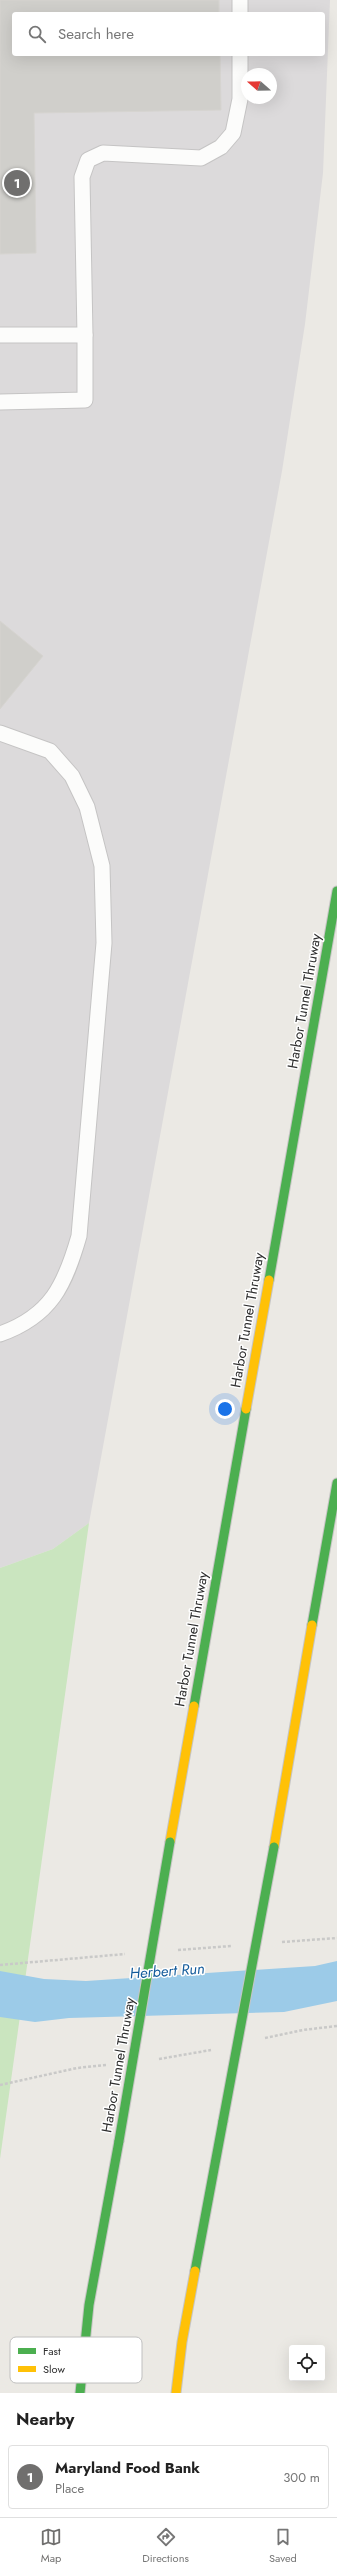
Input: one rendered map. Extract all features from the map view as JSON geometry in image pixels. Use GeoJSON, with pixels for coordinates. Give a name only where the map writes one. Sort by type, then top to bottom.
{"type":"FeatureCollection","features":[{"type":"Feature","properties":{"kind":"highway","name":"Harbor Tunnel Thruway"},"geometry":{"type":"LineString","coordinates":[[86,2337],[89,2305],[337,892]]}},
{"type":"Feature","properties":{"kind":"highway"},"geometry":{"type":"LineString","coordinates":[[176,2393],[182,2342],[274,1847],[337,1483]]}},
{"type":"Feature","properties":{"kind":"highway","name":"Harbor Tunnel Thruway"},"geometry":{"type":"LineString","coordinates":[[80,2393],[81,2383]]}},
{"type":"Feature","properties":{"kind":"lane"},"geometry":{"type":"LineString","coordinates":[[240,0],[240,12]]}},
{"type":"Feature","properties":{"kind":"lane"},"geometry":{"type":"LineString","coordinates":[[0,402],[85,400],[82,178],[88,160],[104,153],[202,158],[222,148],[233,132],[240,99],[240,56]]}},
{"type":"Feature","properties":{"kind":"lane"},"geometry":{"type":"LineString","coordinates":[[0,335],[85,335]]}},
{"type":"Feature","properties":{"kind":"lane"},"geometry":{"type":"LineString","coordinates":[[0,733],[50,751],[72,776],[87,807],[102,866],[104,943],[79,1236],[70,1267],[58,1293],[46,1307],[19,1327],[0,1334]]}},
{"type":"Feature","properties":{"kind":"path"},"geometry":{"type":"LineString","coordinates":[[257,2040],[303,2030],[337,2026]]}},
{"type":"Feature","properties":{"kind":"path"},"geometry":{"type":"LineString","coordinates":[[151,2060],[219,2048]]}},
{"type":"Feature","properties":{"kind":"path"},"geometry":{"type":"LineString","coordinates":[[0,2085],[77,2068],[114,2064]]}},
{"type":"Feature","properties":{"kind":"shaded area"},"geometry":{"type":"Polygon","coordinates":[[[0,0],[330,0],[323,173],[305,324],[282,471],[89,1523],[53,1549],[0,1568],[0,0]]]}},
{"type":"Feature","properties":{"kind":"green space"},"geometry":{"type":"Polygon","coordinates":[[[89,1523],[0,2159],[0,1568],[53,1549],[89,1523]]]}},
{"type":"Feature","properties":{"kind":"water"},"geometry":{"type":"Polygon","coordinates":[[[337,1961],[337,2001],[284,2012],[69,2018],[35,2022],[0,2017],[0,1971],[44,1979],[86,1981],[315,1966],[337,1961]]]}},
{"type":"Feature","properties":{"kind":"building"},"geometry":{"type":"Polygon","coordinates":[[[0,0],[219,0],[219,12],[12,12],[12,56],[220,56],[221,110],[34,113],[36,253],[0,254],[0,0]]]}},
{"type":"Feature","properties":{"kind":"building"},"geometry":{"type":"Polygon","coordinates":[[[0,621],[43,656],[0,709],[0,621]]]}},
{"type":"Feature","properties":{"kind":"traffic: fast"},"geometry":{"type":"LineString","coordinates":[[269,1280],[337,891]]}},
{"type":"Feature","properties":{"kind":"traffic: fast"},"geometry":{"type":"LineString","coordinates":[[194,1706],[246,1409]]}},
{"type":"Feature","properties":{"kind":"traffic: fast"},"geometry":{"type":"LineString","coordinates":[[312,1625],[337,1483]]}},
{"type":"Feature","properties":{"kind":"traffic: fast"},"geometry":{"type":"LineString","coordinates":[[119,2141],[170,1842]]}},
{"type":"Feature","properties":{"kind":"traffic: fast"},"geometry":{"type":"LineString","coordinates":[[223,2121],[274,1847]]}},
{"type":"Feature","properties":{"kind":"traffic: fast"},"geometry":{"type":"LineString","coordinates":[[195,2271],[223,2121]]}},
{"type":"Feature","properties":{"kind":"traffic: fast"},"geometry":{"type":"LineString","coordinates":[[86,2337],[89,2305],[119,2141]]}},
{"type":"Feature","properties":{"kind":"traffic: fast"},"geometry":{"type":"LineString","coordinates":[[80,2393],[81,2383]]}},
{"type":"Feature","properties":{"kind":"traffic: slow"},"geometry":{"type":"LineString","coordinates":[[246,1409],[269,1280]]}},
{"type":"Feature","properties":{"kind":"traffic: slow"},"geometry":{"type":"LineString","coordinates":[[274,1847],[312,1625]]}},
{"type":"Feature","properties":{"kind":"traffic: slow"},"geometry":{"type":"LineString","coordinates":[[170,1842],[194,1706]]}},
{"type":"Feature","properties":{"kind":"traffic: slow"},"geometry":{"type":"LineString","coordinates":[[176,2393],[182,2342],[195,2271]]}},
{"type":"Feature","properties":{"kind":"place","name":"Maryland Food Bank"},"geometry":{"type":"Point","coordinates":[17,183]}},
{"type":"Feature","properties":{"kind":"water label","name":"Herbert Run"},"geometry":{"type":"Point","coordinates":[167,1971]}}]}
